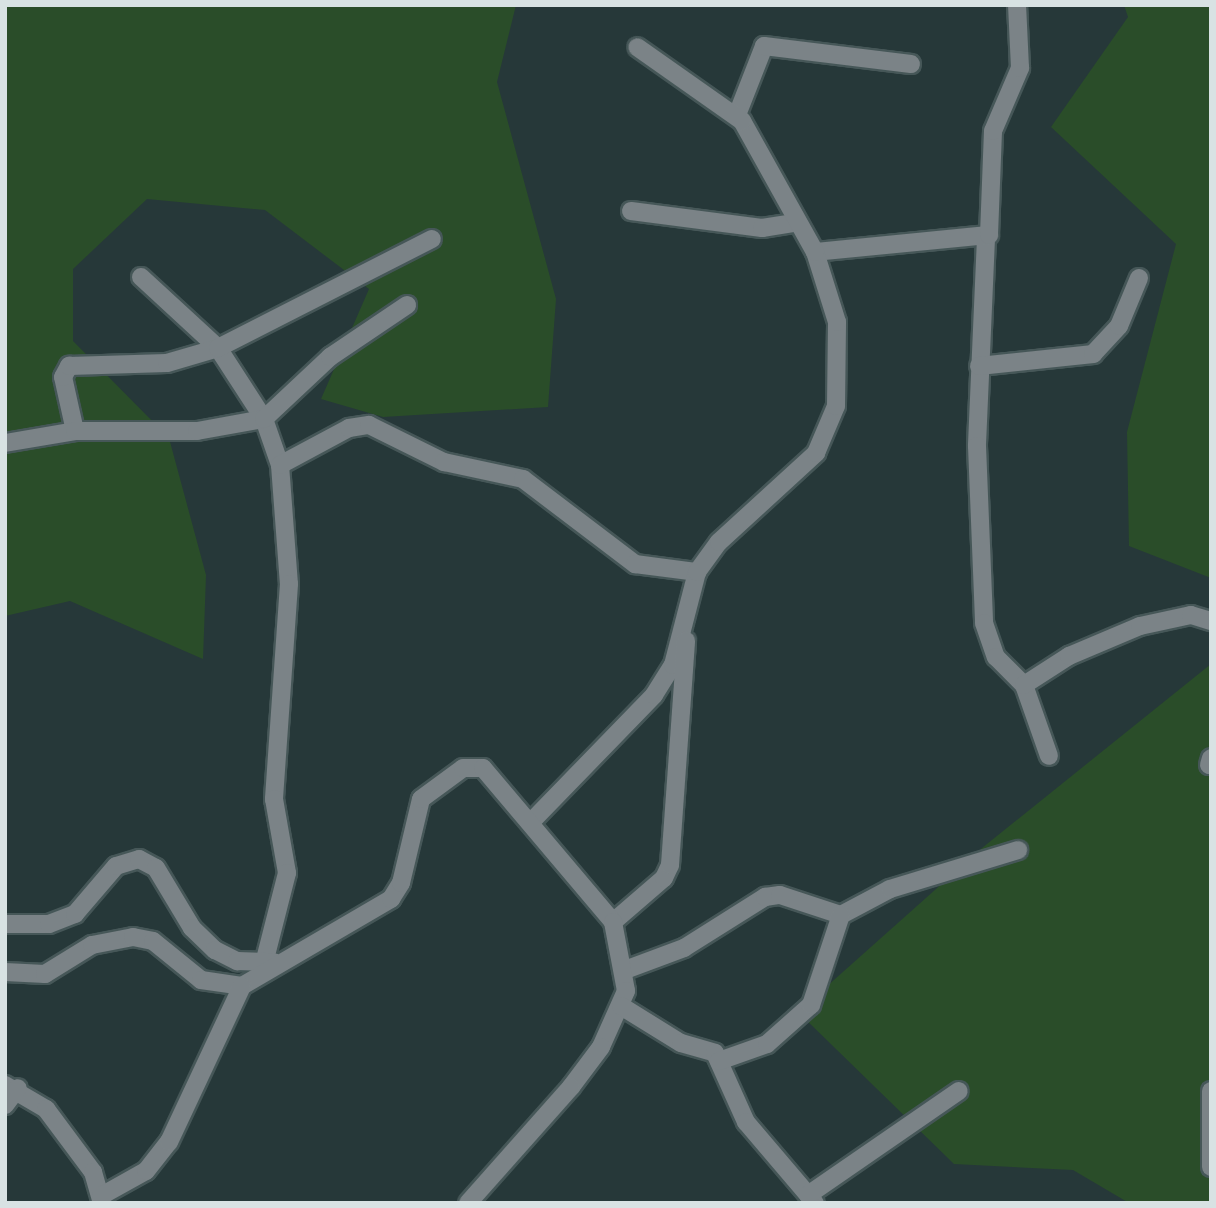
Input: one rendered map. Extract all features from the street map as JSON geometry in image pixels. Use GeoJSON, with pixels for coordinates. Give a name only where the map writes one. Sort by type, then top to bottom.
{"type":"FeatureCollection","features":[{"type":"Feature","properties":{"kind":"street"},"geometry":{"type":"LineString","coordinates":[[1017,5],[1020,68],[997,112],[979,366],[984,623],[996,657],[1024,685],[1048,756]]}},
{"type":"Feature","properties":{"kind":"street"},"geometry":{"type":"LineString","coordinates":[[737,115],[764,46],[911,64]]}},
{"type":"Feature","properties":{"kind":"street"},"geometry":{"type":"LineString","coordinates":[[531,822],[654,695],[684,631],[697,572],[719,542],[816,453],[836,406],[837,322],[816,252],[737,115],[637,47]]}},
{"type":"Feature","properties":{"kind":"street"},"geometry":{"type":"LineString","coordinates":[[631,211],[762,228],[798,222]]}},
{"type":"Feature","properties":{"kind":"street"},"geometry":{"type":"LineString","coordinates":[[816,252],[986,238]]}},
{"type":"Feature","properties":{"kind":"street"},"geometry":{"type":"LineString","coordinates":[[75,431],[63,377],[69,366],[167,363],[218,348],[432,239]]}},
{"type":"Feature","properties":{"kind":"street"},"geometry":{"type":"LineString","coordinates":[[141,277],[218,348],[264,419],[280,465],[289,584],[274,799],[287,873],[264,963]]}},
{"type":"Feature","properties":{"kind":"street"},"geometry":{"type":"LineString","coordinates":[[979,366],[1093,354],[1119,326],[1139,278]]}},
{"type":"Feature","properties":{"kind":"street"},"geometry":{"type":"LineString","coordinates":[[5,443],[75,431],[197,431],[264,419],[330,357],[407,305]]}},
{"type":"Feature","properties":{"kind":"street"},"geometry":{"type":"LineString","coordinates":[[280,465],[349,428],[369,425],[444,462],[523,479],[635,564],[697,572]]}},
{"type":"Feature","properties":{"kind":"street"},"geometry":{"type":"LineString","coordinates":[[1024,685],[1069,656],[1140,626],[1191,615],[1211,621]]}},
{"type":"Feature","properties":{"kind":"street"},"geometry":{"type":"LineString","coordinates":[[612,922],[664,878],[670,865],[674,758],[686,683],[684,631]]}},
{"type":"Feature","properties":{"kind":"street"},"geometry":{"type":"LineString","coordinates":[[5,1105],[12,1086],[71,1141],[102,1199],[146,1171],[169,1142],[243,986],[391,899],[401,883],[421,799],[441,780],[463,768],[483,768],[531,822],[612,922],[625,970],[621,1006],[571,1087],[468,1203]]}},
{"type":"Feature","properties":{"kind":"street"},"geometry":{"type":"LineString","coordinates":[[719,1061],[767,1044],[811,1005],[841,915],[890,889],[1018,850]]}},
{"type":"Feature","properties":{"kind":"street"},"geometry":{"type":"LineString","coordinates":[[5,924],[49,925],[75,914],[116,866],[139,859],[156,869],[192,928],[215,950],[237,961],[264,963],[284,960]]}},
{"type":"Feature","properties":{"kind":"street"},"geometry":{"type":"LineString","coordinates":[[625,970],[684,948],[765,897],[780,895],[841,915]]}},
{"type":"Feature","properties":{"kind":"street"},"geometry":{"type":"LineString","coordinates":[[5,972],[45,974],[92,945],[133,937],[153,941],[201,980],[243,986]]}},
{"type":"Feature","properties":{"kind":"street"},"geometry":{"type":"LineString","coordinates":[[621,1006],[719,1061],[746,1122],[812,1199],[959,1091]]}},
{"type":"Feature","properties":{"kind":"street"},"geometry":{"type":"LineString","coordinates":[[1211,1091],[1211,1167]]}},
{"type":"Feature","properties":{"kind":"green space"},"geometry":{"type":"Polygon","coordinates":[[[5,5],[516,5],[497,82],[556,299],[548,407],[383,417],[321,399],[369,289],[265,210],[147,199],[73,269],[73,341],[169,438],[206,575],[203,659],[70,601],[5,616],[5,5]]]}},
{"type":"Feature","properties":{"kind":"green space"},"geometry":{"type":"Polygon","coordinates":[[[1124,5],[1211,5],[1211,578],[1129,546],[1127,432],[1176,244],[1051,127],[1128,17],[1124,5]]]}},
{"type":"Feature","properties":{"kind":"green space"},"geometry":{"type":"Polygon","coordinates":[[[1211,664],[1211,1203],[1129,1203],[1073,1170],[954,1164],[798,1012],[982,848],[1211,664]]]}}]}
